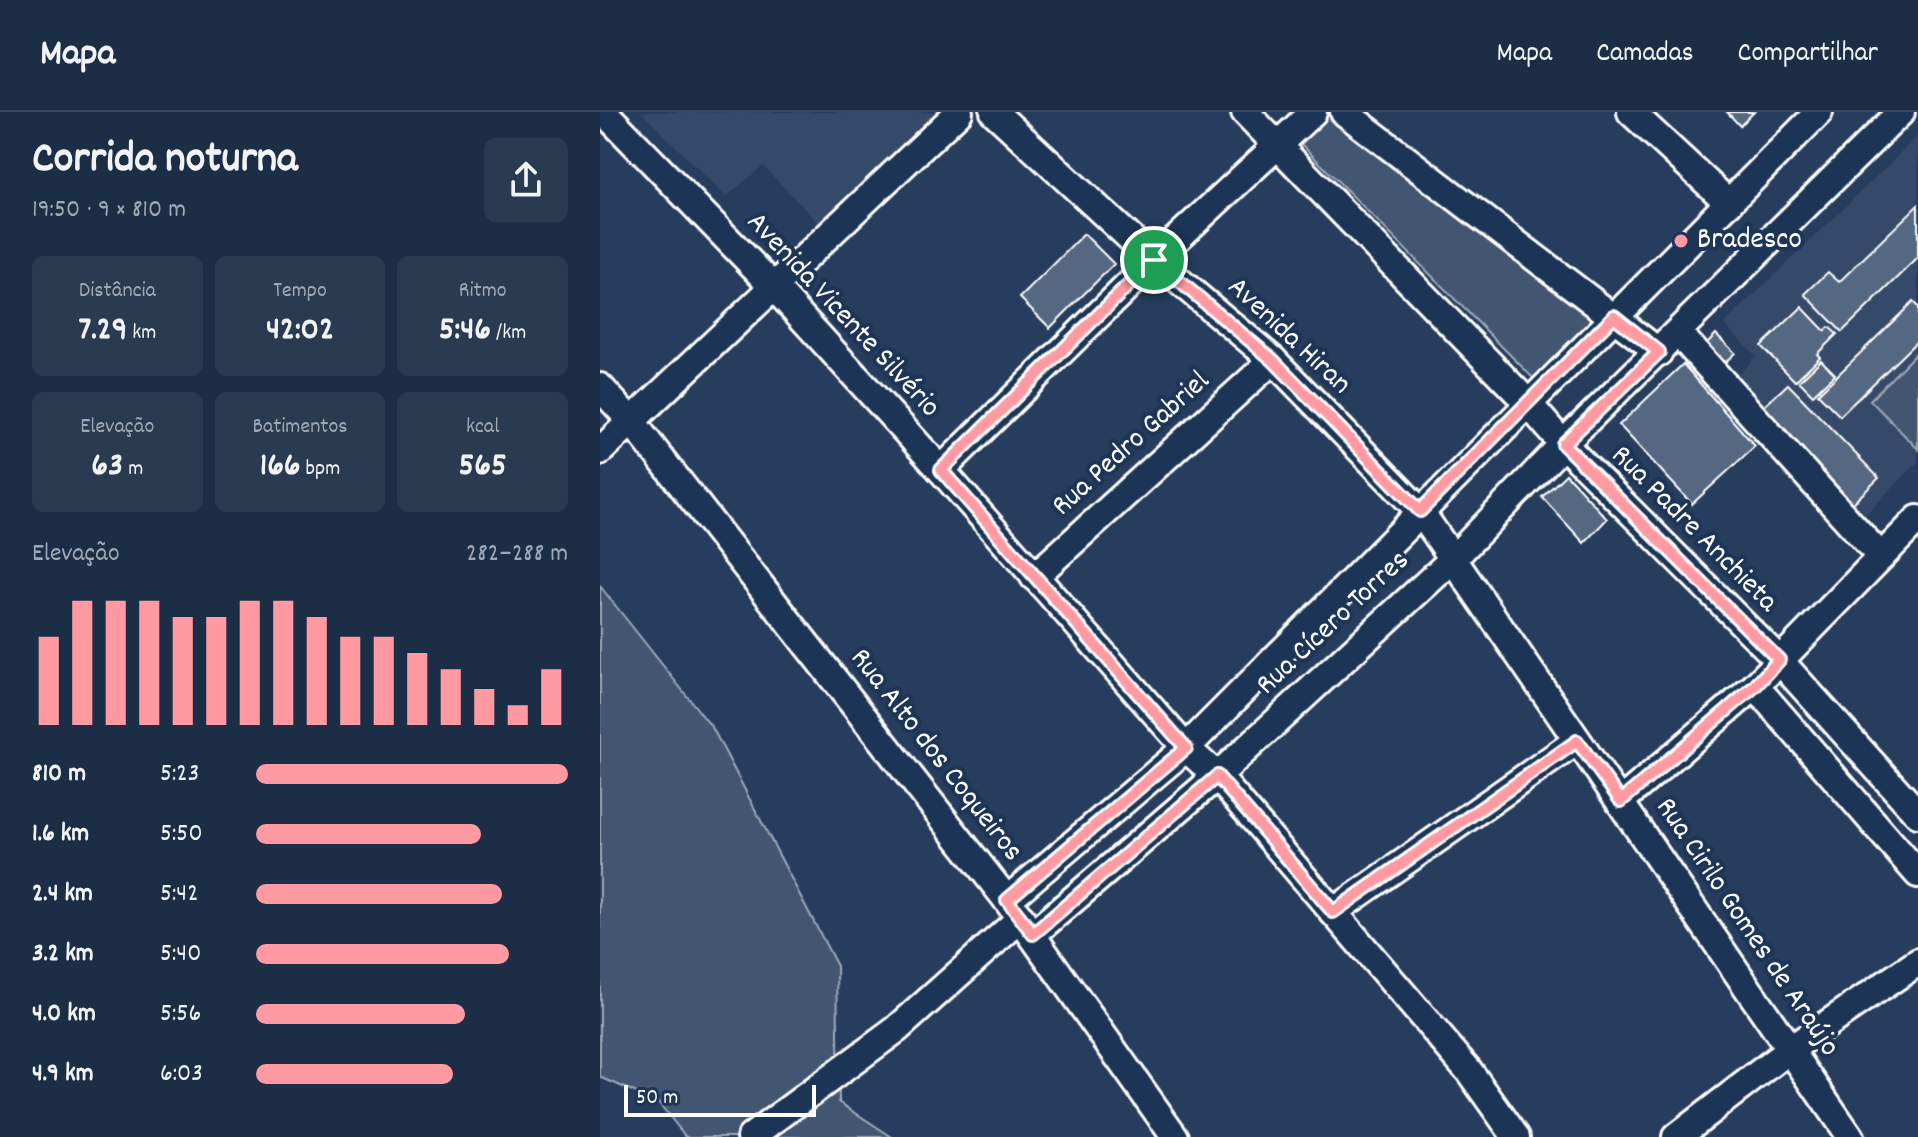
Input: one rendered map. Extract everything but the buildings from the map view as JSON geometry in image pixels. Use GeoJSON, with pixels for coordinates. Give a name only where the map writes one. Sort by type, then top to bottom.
{"type":"FeatureCollection","features":[{"type":"Feature","properties":{"kind":"street","name":"Avenida Vicente Silvério"},"geometry":{"type":"LineString","coordinates":[[604,112],[774,287],[941,470],[1186,748],[1217,776],[1469,1071],[1516,1137]]}},
{"type":"Feature","properties":{"kind":"street"},"geometry":{"type":"LineString","coordinates":[[600,451],[959,112]]}},
{"type":"Feature","properties":{"kind":"street","name":"Avenida Hiran"},"geometry":{"type":"LineString","coordinates":[[994,112],[1154,260],[1273,360],[1420,511],[1454,558]]}},
{"type":"Feature","properties":{"kind":"street","name":"Rua Padre Anchieta"},"geometry":{"type":"LineString","coordinates":[[1245,112],[1527,402],[1563,444],[1779,660],[1918,814]]}},
{"type":"Feature","properties":{"kind":"street"},"geometry":{"type":"LineString","coordinates":[[941,470],[1154,260],[1313,112]]}},
{"type":"Feature","properties":{"kind":"street"},"geometry":{"type":"LineString","coordinates":[[1344,112],[1659,352]]}},
{"type":"Feature","properties":{"kind":"street"},"geometry":{"type":"LineString","coordinates":[[1631,112],[1729,203]]}},
{"type":"Feature","properties":{"kind":"street","name":"Rua Cícero Torres"},"geometry":{"type":"LineString","coordinates":[[1020,917],[1527,402],[1819,112]]}},
{"type":"Feature","properties":{"kind":"street","name":"Rua Cícero Torres"},"geometry":{"type":"LineString","coordinates":[[1020,917],[1217,776],[1454,558],[1563,444],[1901,112]]}},
{"type":"Feature","properties":{"kind":"street"},"geometry":{"type":"LineString","coordinates":[[1678,333],[1881,557]]}},
{"type":"Feature","properties":{"kind":"street","name":"Rua Pedro Gabriel"},"geometry":{"type":"LineString","coordinates":[[1034,577],[1273,360]]}},
{"type":"Feature","properties":{"kind":"street","name":"Rua Alto dos Coqueiros"},"geometry":{"type":"LineString","coordinates":[[600,387],[633,423],[1020,917],[1175,1137]]}},
{"type":"Feature","properties":{"kind":"street"},"geometry":{"type":"LineString","coordinates":[[1621,801],[1755,686],[1918,519]]}},
{"type":"Feature","properties":{"kind":"street","name":"Rua Cirilo Gomes de Araújo"},"geometry":{"type":"LineString","coordinates":[[1454,558],[1850,1137]]}},
{"type":"Feature","properties":{"kind":"street"},"geometry":{"type":"LineString","coordinates":[[1755,686],[1918,874]]}},
{"type":"Feature","properties":{"kind":"street"},"geometry":{"type":"LineString","coordinates":[[1333,912],[1577,741]]}},
{"type":"Feature","properties":{"kind":"street"},"geometry":{"type":"LineString","coordinates":[[751,1137],[897,1029],[1020,917]]}},
{"type":"Feature","properties":{"kind":"street"},"geometry":{"type":"LineString","coordinates":[[1676,1137],[1789,1050],[1918,962]]}},
{"type":"Feature","properties":{"kind":"shaded area"},"geometry":{"type":"Polygon","coordinates":[[[641,112],[941,112],[830,235],[763,166],[726,197],[641,112]]]}},
{"type":"Feature","properties":{"kind":"shaded area"},"geometry":{"type":"Polygon","coordinates":[[[1328,112],[1335,112],[1594,316],[1535,380],[1298,141],[1328,112]]]}},
{"type":"Feature","properties":{"kind":"shaded area"},"geometry":{"type":"Polygon","coordinates":[[[1918,136],[1918,462],[1866,514],[1733,380],[1756,356],[1724,324],[1918,136]]]}},
{"type":"Feature","properties":{"kind":"shaded area"},"geometry":{"type":"Polygon","coordinates":[[[1918,351],[1918,449],[1870,400],[1918,351]]]}},
{"type":"Feature","properties":{"kind":"shaded area"},"geometry":{"type":"Polygon","coordinates":[[[600,586],[713,729],[837,966],[839,1102],[892,1137],[686,1137],[658,1102],[600,1077],[600,586]]]}},
{"type":"Feature","properties":{"kind":"place","name":"Bradesco"},"geometry":{"type":"Point","coordinates":[1681,241]}},
{"type":"Feature","properties":{"kind":"route"},"geometry":{"type":"LineString","coordinates":[[1154,260],[1273,360],[1420,511],[1614,316],[1659,352],[1563,444],[1779,660],[1755,686],[1621,801],[1577,741],[1333,912],[1217,776],[1033,934],[1007,900],[1186,748],[941,470],[1154,260]]}}]}
